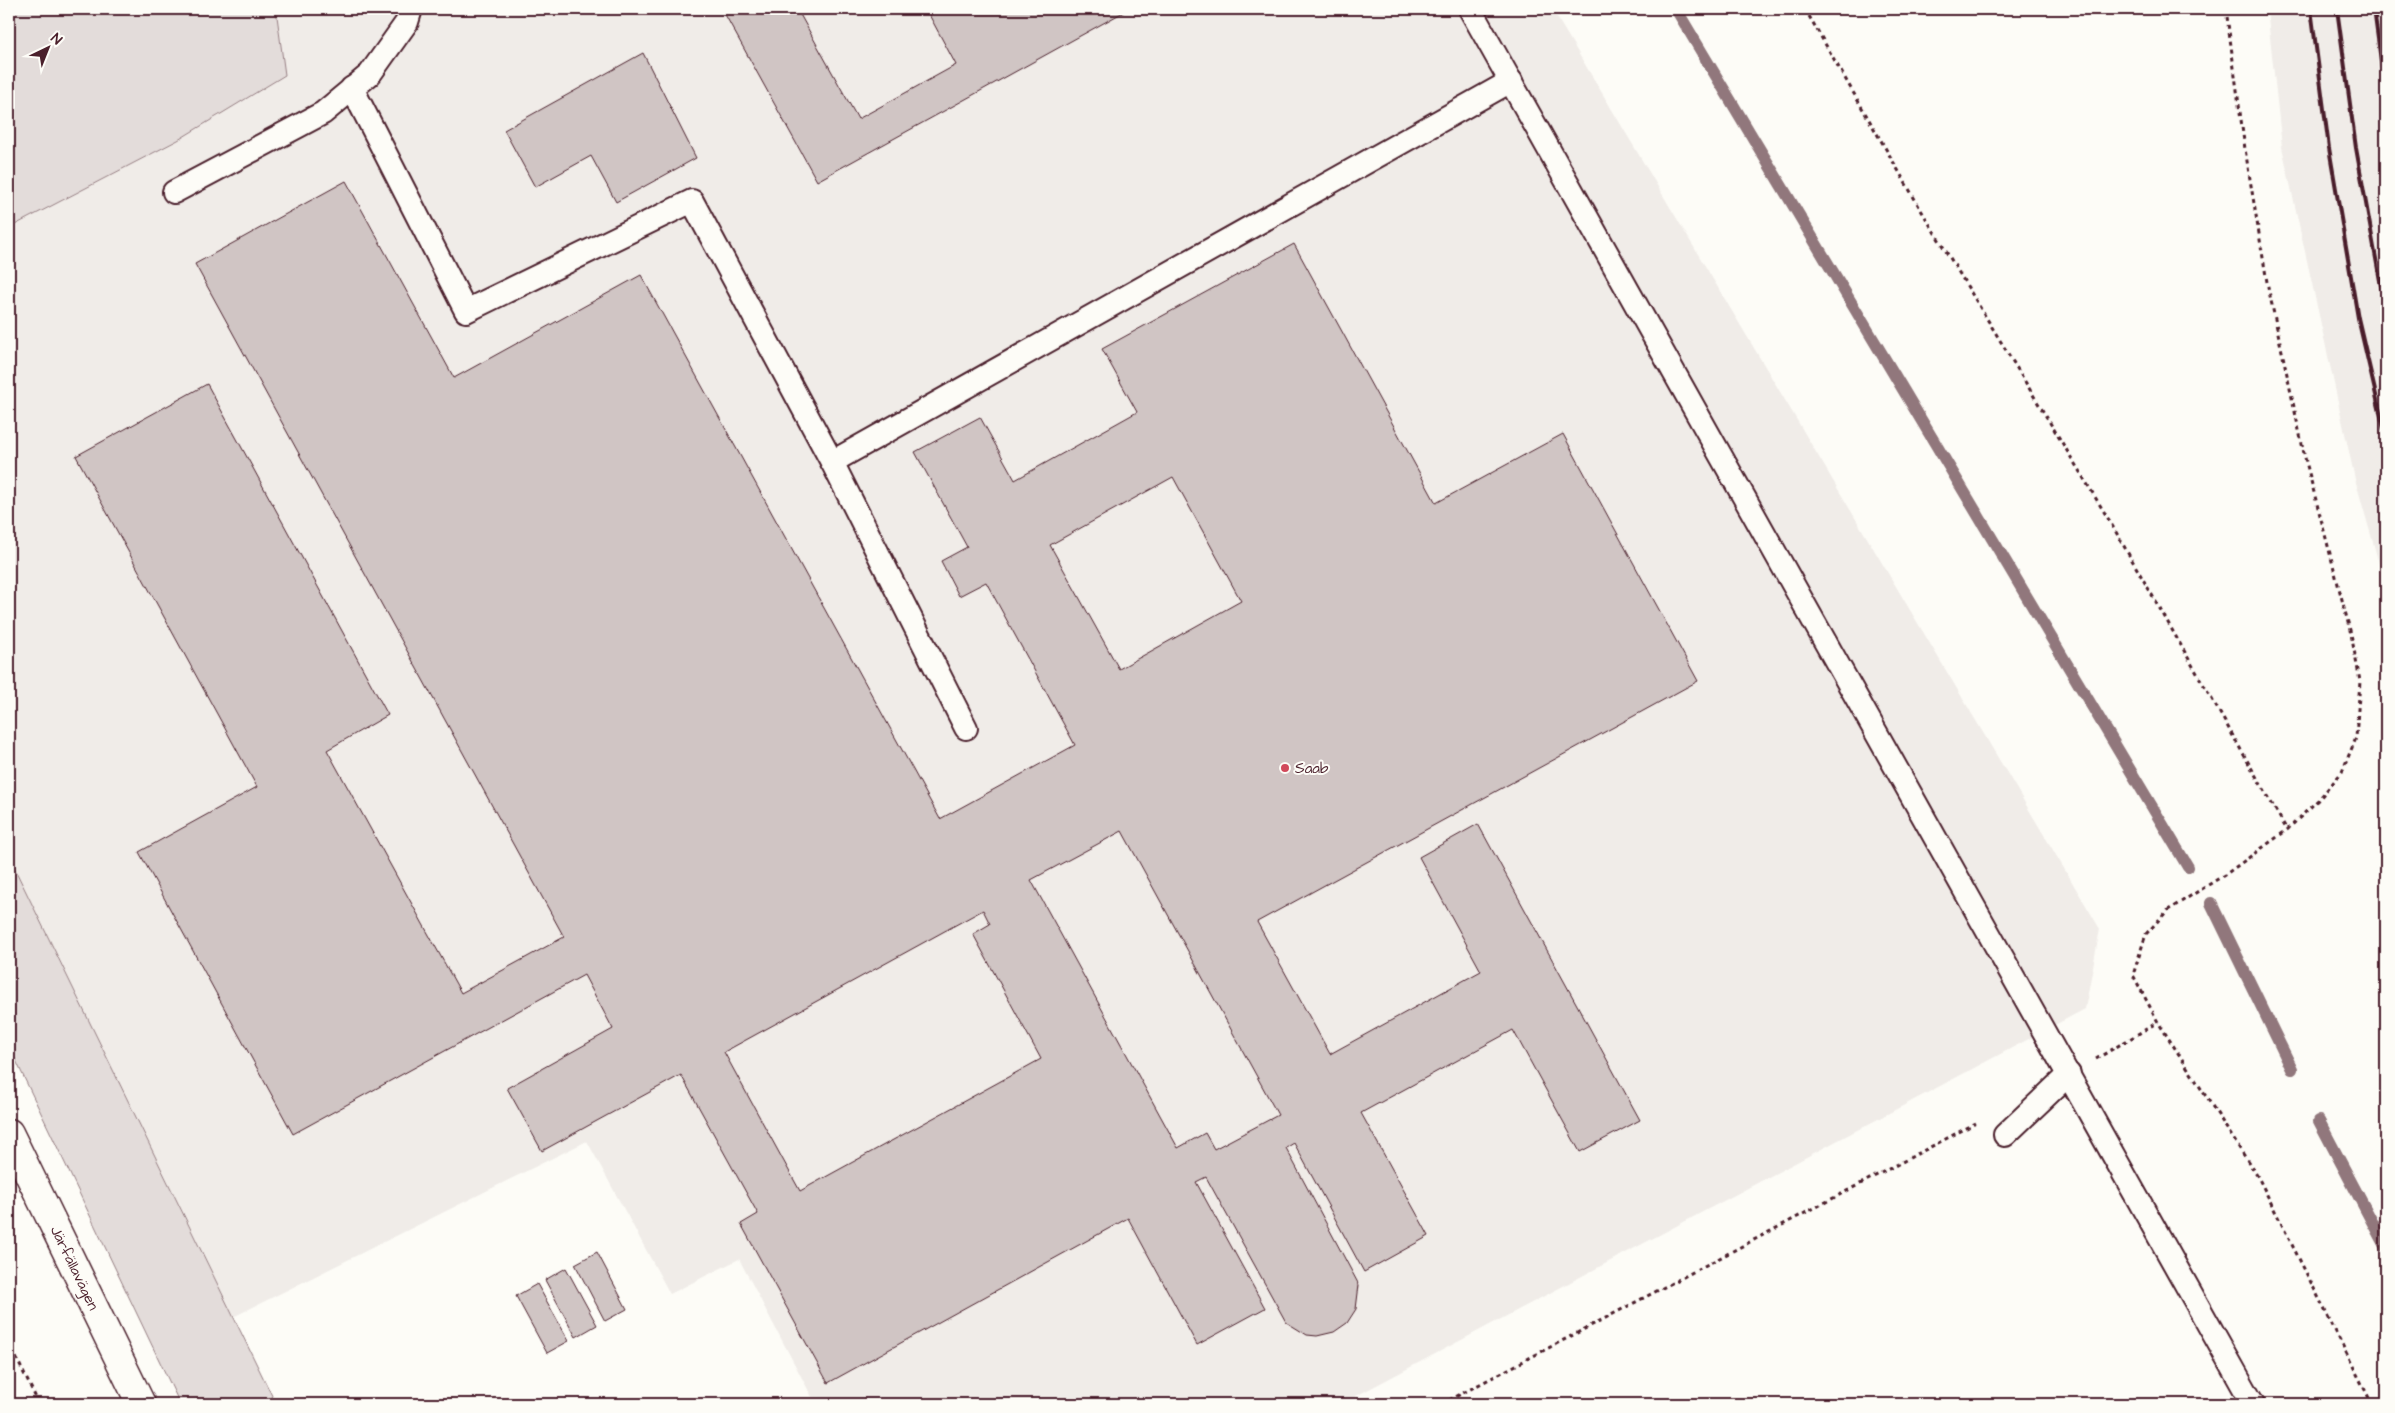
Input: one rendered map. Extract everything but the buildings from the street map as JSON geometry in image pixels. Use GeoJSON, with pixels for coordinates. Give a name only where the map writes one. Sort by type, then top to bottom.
{"type":"FeatureCollection","features":[{"type":"Feature","properties":{"kind":"street","name":"Järfällavägen"},"geometry":{"type":"LineString","coordinates":[[9,1133],[141,1404]]}},
{"type":"Feature","properties":{"kind":"lane"},"geometry":{"type":"LineString","coordinates":[[174,192],[323,113],[370,74],[407,22],[411,9]]}},
{"type":"Feature","properties":{"kind":"lane"},"geometry":{"type":"LineString","coordinates":[[1470,9],[2253,1404]]}},
{"type":"Feature","properties":{"kind":"lane"},"geometry":{"type":"LineString","coordinates":[[832,462],[1512,81]]}},
{"type":"Feature","properties":{"kind":"lane"},"geometry":{"type":"LineString","coordinates":[[352,88],[466,310],[692,201],[832,462],[966,728]]}},
{"type":"Feature","properties":{"kind":"lane"},"geometry":{"type":"LineString","coordinates":[[2005,1135],[2069,1074]]}},
{"type":"Feature","properties":{"kind":"path"},"geometry":{"type":"LineString","coordinates":[[1805,9],[1924,215],[2109,520],[2286,830]]}},
{"type":"Feature","properties":{"kind":"path"},"geometry":{"type":"LineString","coordinates":[[2226,9],[2245,149],[2267,282],[2305,458],[2351,634],[2360,681],[2356,738],[2342,772],[2320,798],[2286,830],[2226,874],[2168,910],[2146,934],[2133,975],[2158,1022],[2258,1177],[2372,1404]]}},
{"type":"Feature","properties":{"kind":"path"},"geometry":{"type":"LineString","coordinates":[[2069,1074],[2158,1022]]}},
{"type":"Feature","properties":{"kind":"path"},"geometry":{"type":"LineString","coordinates":[[1442,1404],[1981,1121]]}},
{"type":"Feature","properties":{"kind":"path"},"geometry":{"type":"LineString","coordinates":[[9,1343],[39,1404]]}},
{"type":"Feature","properties":{"kind":"shaded area"},"geometry":{"type":"Polygon","coordinates":[[[9,9],[276,9],[285,75],[178,140],[9,228],[9,9]]]}},
{"type":"Feature","properties":{"kind":"shaded area"},"geometry":{"type":"Polygon","coordinates":[[[276,9],[1552,9],[2100,929],[2085,1009],[1341,1404],[904,1404],[812,1397],[739,1259],[670,1294],[587,1141],[233,1317],[9,857],[9,228],[178,140],[285,75],[276,9]]]}},
{"type":"Feature","properties":{"kind":"shaded area"},"geometry":{"type":"Polygon","coordinates":[[[2267,9],[2386,9],[2386,588],[2355,479],[2282,147],[2267,9]]]}},
{"type":"Feature","properties":{"kind":"shaded area"},"geometry":{"type":"Polygon","coordinates":[[[9,857],[276,1404],[180,1404],[9,1046],[9,857]]]}},
{"type":"Feature","properties":{"kind":"waterway"},"geometry":{"type":"LineString","coordinates":[[1676,9],[2188,867]]}},
{"type":"Feature","properties":{"kind":"waterway"},"geometry":{"type":"LineString","coordinates":[[2211,903],[2292,1069]]}},
{"type":"Feature","properties":{"kind":"waterway"},"geometry":{"type":"LineString","coordinates":[[2319,1121],[2386,1248]]}},
{"type":"Feature","properties":{"kind":"railway"},"geometry":{"type":"LineString","coordinates":[[2311,9],[2329,148],[2358,318],[2386,438]]}},
{"type":"Feature","properties":{"kind":"railway"},"geometry":{"type":"LineString","coordinates":[[2337,9],[2356,148],[2386,314]]}},
{"type":"Feature","properties":{"kind":"railway"},"geometry":{"type":"LineString","coordinates":[[2374,9],[2386,98]]}},
{"type":"Feature","properties":{"kind":"place","name":"Saab"},"geometry":{"type":"Point","coordinates":[1285,768]}}]}
